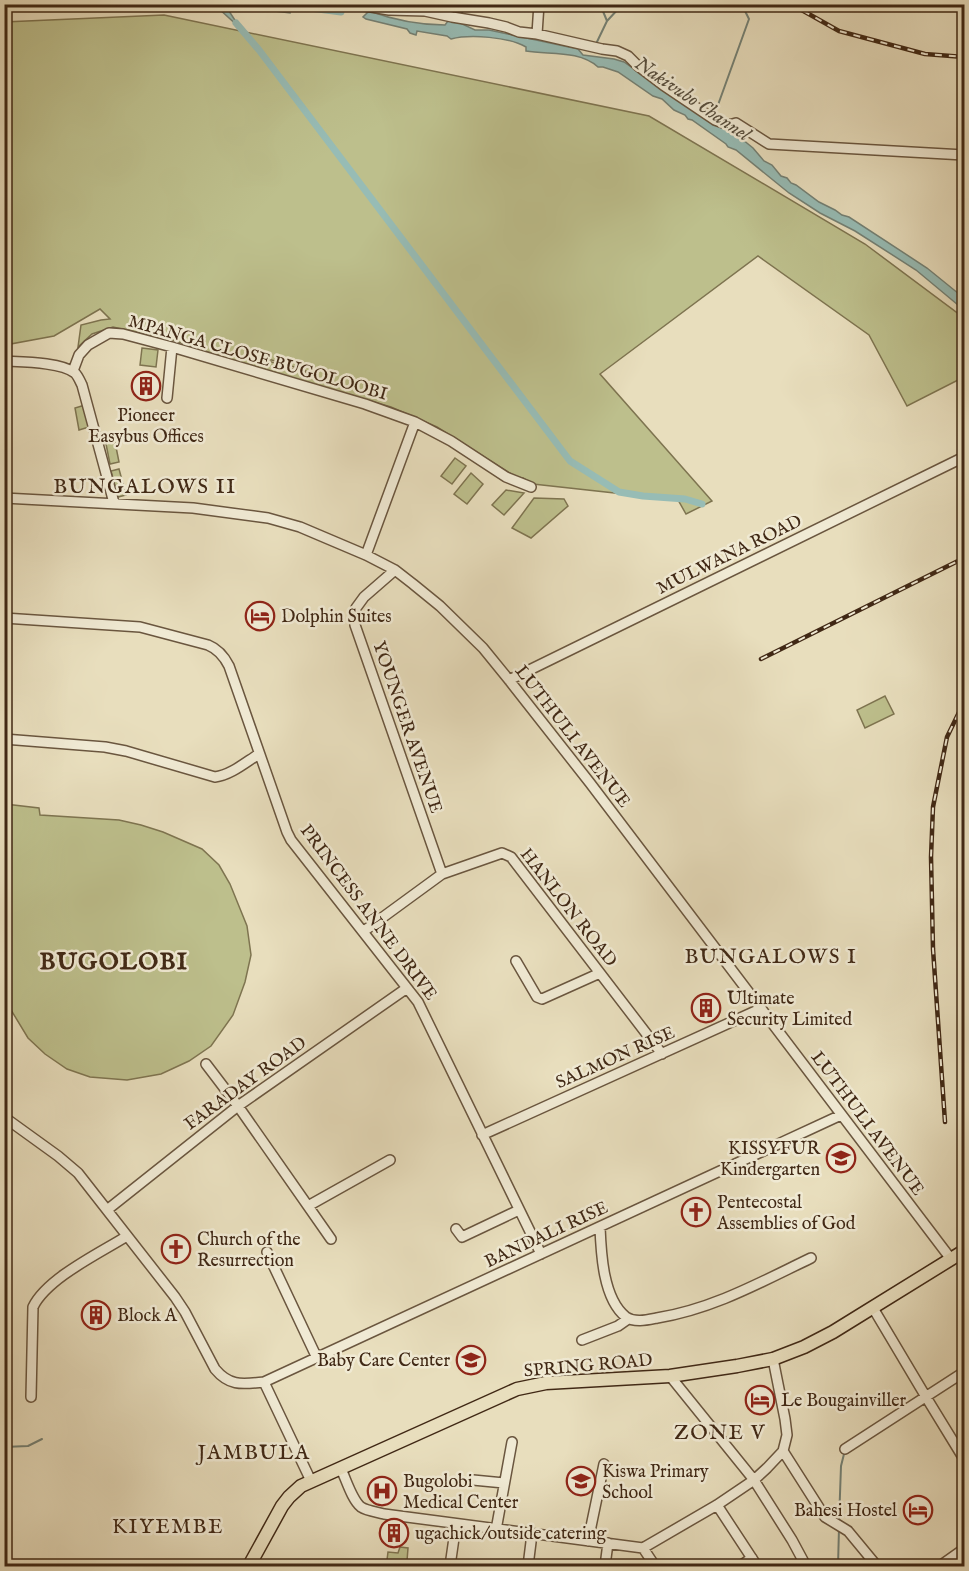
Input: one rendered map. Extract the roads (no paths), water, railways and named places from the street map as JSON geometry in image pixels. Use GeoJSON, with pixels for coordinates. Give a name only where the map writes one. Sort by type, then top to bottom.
{"type":"FeatureCollection","features":[{"type":"Feature","properties":{"kind":"main road","name":"SPRING ROAD"},"geometry":{"type":"LineString","coordinates":[[249,1566],[282,1506],[301,1486],[517,1389],[546,1383],[670,1376],[773,1359],[833,1332],[964,1251]]}},
{"type":"Feature","properties":{"kind":"street"},"geometry":{"type":"LineString","coordinates":[[359,4],[389,10],[424,11],[489,23],[520,32],[624,54],[663,85],[715,120],[729,125],[736,123],[769,144],[964,155]]}},
{"type":"Feature","properties":{"kind":"street"},"geometry":{"type":"LineString","coordinates":[[537,34],[539,4]]}},
{"type":"Feature","properties":{"kind":"street","name":"MPANGA CLOSE BUGOLOOBI"},"geometry":{"type":"LineString","coordinates":[[73,371],[82,351],[95,340],[109,333],[123,334],[365,404],[415,422],[451,441],[506,477],[531,487]]}},
{"type":"Feature","properties":{"kind":"street"},"geometry":{"type":"LineString","coordinates":[[167,398],[172,347]]}},
{"type":"Feature","properties":{"kind":"street"},"geometry":{"type":"LineString","coordinates":[[4,361],[42,363],[73,371],[82,385],[114,503]]}},
{"type":"Feature","properties":{"kind":"street"},"geometry":{"type":"LineString","coordinates":[[366,555],[415,422]]}},
{"type":"Feature","properties":{"kind":"street","name":"MULWANA ROAD"},"geometry":{"type":"LineString","coordinates":[[509,680],[964,457]]}},
{"type":"Feature","properties":{"kind":"street","name":"LUTHULI AVENUE"},"geometry":{"type":"LineString","coordinates":[[4,498],[193,508],[268,518],[300,527],[366,555],[395,570],[440,606],[483,648],[590,783],[951,1259]]}},
{"type":"Feature","properties":{"kind":"street","name":"YOUNGER AVENUE"},"geometry":{"type":"LineString","coordinates":[[395,570],[364,597],[356,608],[355,625],[442,874]]}},
{"type":"Feature","properties":{"kind":"street","name":"PRINCESS ANNE DRIVE"},"geometry":{"type":"LineString","coordinates":[[4,618],[140,627],[214,647],[223,656],[229,666],[283,824],[291,840],[418,1002],[541,1254]]}},
{"type":"Feature","properties":{"kind":"street"},"geometry":{"type":"LineString","coordinates":[[4,740],[105,747],[215,777],[232,771],[259,754]]}},
{"type":"Feature","properties":{"kind":"street","name":"HANLON ROAD"},"geometry":{"type":"LineString","coordinates":[[364,932],[442,874],[502,853],[507,854],[662,1054]]}},
{"type":"Feature","properties":{"kind":"street"},"geometry":{"type":"LineString","coordinates":[[516,962],[537,997],[542,999],[600,973]]}},
{"type":"Feature","properties":{"kind":"street","name":"FARADAY ROAD"},"geometry":{"type":"LineString","coordinates":[[107,1210],[238,1106],[407,988]]}},
{"type":"Feature","properties":{"kind":"street","name":"SALMON RISE"},"geometry":{"type":"LineString","coordinates":[[482,1135],[760,1010]]}},
{"type":"Feature","properties":{"kind":"street"},"geometry":{"type":"LineString","coordinates":[[206,1064],[331,1239]]}},
{"type":"Feature","properties":{"kind":"street","name":"BANDALI RISE"},"geometry":{"type":"LineString","coordinates":[[264,1382],[841,1115]]}},
{"type":"Feature","properties":{"kind":"street"},"geometry":{"type":"LineString","coordinates":[[4,1117],[78,1173],[183,1309],[218,1374],[232,1383],[264,1382],[311,1481]]}},
{"type":"Feature","properties":{"kind":"street"},"geometry":{"type":"LineString","coordinates":[[308,1206],[390,1160]]}},
{"type":"Feature","properties":{"kind":"street"},"geometry":{"type":"LineString","coordinates":[[456,1229],[462,1237],[519,1210]]}},
{"type":"Feature","properties":{"kind":"street"},"geometry":{"type":"LineString","coordinates":[[600,1227],[603,1269],[607,1286],[620,1311],[635,1321],[694,1310],[736,1295],[811,1258]]}},
{"type":"Feature","properties":{"kind":"street"},"geometry":{"type":"LineString","coordinates":[[31,1397],[33,1307],[36,1301],[57,1279],[127,1236]]}},
{"type":"Feature","properties":{"kind":"street"},"geometry":{"type":"LineString","coordinates":[[267,1252],[317,1358]]}},
{"type":"Feature","properties":{"kind":"street"},"geometry":{"type":"LineString","coordinates":[[873,1308],[964,1459]]}},
{"type":"Feature","properties":{"kind":"street"},"geometry":{"type":"LineString","coordinates":[[582,1340],[618,1326],[628,1318]]}},
{"type":"Feature","properties":{"kind":"street"},"geometry":{"type":"LineString","coordinates":[[341,1469],[355,1500],[362,1508],[384,1514],[643,1548],[717,1505],[754,1480],[783,1450],[786,1442],[786,1427],[773,1359]]}},
{"type":"Feature","properties":{"kind":"street"},"geometry":{"type":"LineString","coordinates":[[846,1449],[964,1372]]}},
{"type":"Feature","properties":{"kind":"street"},"geometry":{"type":"LineString","coordinates":[[670,1376],[754,1480],[806,1566]]}},
{"type":"Feature","properties":{"kind":"street"},"geometry":{"type":"LineString","coordinates":[[496,1530],[512,1442]]}},
{"type":"Feature","properties":{"kind":"street"},"geometry":{"type":"LineString","coordinates":[[783,1450],[825,1516],[848,1531],[877,1566]]}},
{"type":"Feature","properties":{"kind":"street"},"geometry":{"type":"LineString","coordinates":[[588,1541],[604,1464]]}},
{"type":"Feature","properties":{"kind":"street"},"geometry":{"type":"LineString","coordinates":[[473,1480],[504,1483]]}},
{"type":"Feature","properties":{"kind":"street"},"geometry":{"type":"LineString","coordinates":[[717,1505],[755,1562],[740,1566]]}},
{"type":"Feature","properties":{"kind":"street"},"geometry":{"type":"LineString","coordinates":[[450,1566],[456,1524]]}},
{"type":"Feature","properties":{"kind":"street"},"geometry":{"type":"LineString","coordinates":[[528,1566],[532,1534]]}},
{"type":"Feature","properties":{"kind":"street"},"geometry":{"type":"LineString","coordinates":[[605,1566],[608,1543]]}},
{"type":"Feature","properties":{"kind":"street"},"geometry":{"type":"LineString","coordinates":[[643,1548],[656,1566]]}},
{"type":"Feature","properties":{"kind":"street"},"geometry":{"type":"LineString","coordinates":[[940,1566],[964,1549]]}},
{"type":"Feature","properties":{"kind":"water"},"geometry":{"type":"Polygon","coordinates":[[[4,5],[42,5],[36,8],[5,11],[4,5]]]}},
{"type":"Feature","properties":{"kind":"water"},"geometry":{"type":"Polygon","coordinates":[[[194,5],[290,5],[290,13],[234,6],[227,8],[240,28],[218,8],[194,5]]]}},
{"type":"Feature","properties":{"kind":"water"},"geometry":{"type":"Polygon","coordinates":[[[369,11],[426,24],[445,25],[448,21],[456,21],[475,30],[489,30],[578,49],[583,55],[624,62],[687,106],[724,125],[727,130],[732,131],[753,148],[764,161],[772,165],[791,183],[819,202],[849,217],[927,268],[964,298],[964,310],[916,270],[789,193],[736,150],[728,147],[685,115],[674,110],[662,99],[653,96],[618,72],[598,67],[582,58],[526,51],[526,47],[500,39],[459,37],[451,39],[447,36],[417,31],[416,35],[407,29],[366,19],[363,17],[369,11]]]}},
{"type":"Feature","properties":{"kind":"waterway","name":"Nakivubo Channel"},"geometry":{"type":"LineString","coordinates":[[280,4],[341,12]]}},
{"type":"Feature","properties":{"kind":"waterway","name":"Nakivubo Channel"},"geometry":{"type":"LineString","coordinates":[[316,4],[316,9]]}},
{"type":"Feature","properties":{"kind":"waterway"},"geometry":{"type":"LineString","coordinates":[[444,11],[446,4]]}},
{"type":"Feature","properties":{"kind":"waterway"},"geometry":{"type":"LineString","coordinates":[[461,16],[465,4]]}},
{"type":"Feature","properties":{"kind":"waterway"},"geometry":{"type":"LineString","coordinates":[[595,46],[607,21],[600,4]]}},
{"type":"Feature","properties":{"kind":"waterway"},"geometry":{"type":"LineString","coordinates":[[714,116],[749,19],[743,7],[744,4]]}},
{"type":"Feature","properties":{"kind":"waterway"},"geometry":{"type":"LineString","coordinates":[[607,21],[620,7]]}},
{"type":"Feature","properties":{"kind":"waterway"},"geometry":{"type":"LineString","coordinates":[[236,23],[259,50],[570,461],[619,492],[685,499],[702,504]]}},
{"type":"Feature","properties":{"kind":"waterway"},"geometry":{"type":"LineString","coordinates":[[4,1447],[28,1446],[42,1439]]}},
{"type":"Feature","properties":{"kind":"waterway"},"geometry":{"type":"LineString","coordinates":[[839,1522],[841,1466],[844,1454]]}},
{"type":"Feature","properties":{"kind":"waterway"},"geometry":{"type":"LineString","coordinates":[[838,1566],[839,1528]]}},
{"type":"Feature","properties":{"kind":"railway"},"geometry":{"type":"LineString","coordinates":[[791,4],[839,31],[925,54],[964,57]]}},
{"type":"Feature","properties":{"kind":"railway"},"geometry":{"type":"LineString","coordinates":[[761,659],[964,558]]}},
{"type":"Feature","properties":{"kind":"railway"},"geometry":{"type":"LineString","coordinates":[[945,1122],[933,949],[931,857],[933,807],[947,737],[964,702]]}},
{"type":"Feature","properties":{"kind":"place","name":"Pioneer Easybus Offices"},"geometry":{"type":"Point","coordinates":[146,386]}},
{"type":"Feature","properties":{"kind":"place","name":"Dolphin Suites"},"geometry":{"type":"Point","coordinates":[260,616]}},
{"type":"Feature","properties":{"kind":"place","name":"Ultimate Security Limited"},"geometry":{"type":"Point","coordinates":[706,1008]}},
{"type":"Feature","properties":{"kind":"place","name":"KISSYFUR Kindergarten"},"geometry":{"type":"Point","coordinates":[841,1158]}},
{"type":"Feature","properties":{"kind":"place","name":"Pentecostal Assemblies of God"},"geometry":{"type":"Point","coordinates":[696,1212]}},
{"type":"Feature","properties":{"kind":"place","name":"Church of the Resurrection"},"geometry":{"type":"Point","coordinates":[176,1249]}},
{"type":"Feature","properties":{"kind":"place","name":"Block A"},"geometry":{"type":"Point","coordinates":[96,1315]}},
{"type":"Feature","properties":{"kind":"place","name":"Baby Care Center"},"geometry":{"type":"Point","coordinates":[471,1360]}},
{"type":"Feature","properties":{"kind":"place","name":"Le Bougainviller"},"geometry":{"type":"Point","coordinates":[760,1400]}},
{"type":"Feature","properties":{"kind":"place","name":"Kiswa Primary School"},"geometry":{"type":"Point","coordinates":[581,1481]}},
{"type":"Feature","properties":{"kind":"place","name":"Bugolobi Medical Center"},"geometry":{"type":"Point","coordinates":[382,1491]}},
{"type":"Feature","properties":{"kind":"place","name":"Bahesi Hostel"},"geometry":{"type":"Point","coordinates":[918,1510]}},
{"type":"Feature","properties":{"kind":"place","name":"ugachick/outside catering"},"geometry":{"type":"Point","coordinates":[394,1533]}},
{"type":"Feature","properties":{"kind":"district","name":"BUNGALOWS II"},"geometry":{"type":"Point","coordinates":[145,486]}},
{"type":"Feature","properties":{"kind":"district","name":"BUNGALOWS I"},"geometry":{"type":"Point","coordinates":[771,956]}},
{"type":"Feature","properties":{"kind":"district","name":"BUGOLOBI"},"geometry":{"type":"Point","coordinates":[114,961]}},
{"type":"Feature","properties":{"kind":"district","name":"ZONE V"},"geometry":{"type":"Point","coordinates":[720,1432]}},
{"type":"Feature","properties":{"kind":"district","name":"JAMBULA"},"geometry":{"type":"Point","coordinates":[254,1452]}},
{"type":"Feature","properties":{"kind":"district","name":"KIYEMBE"},"geometry":{"type":"Point","coordinates":[168,1526]}}]}
